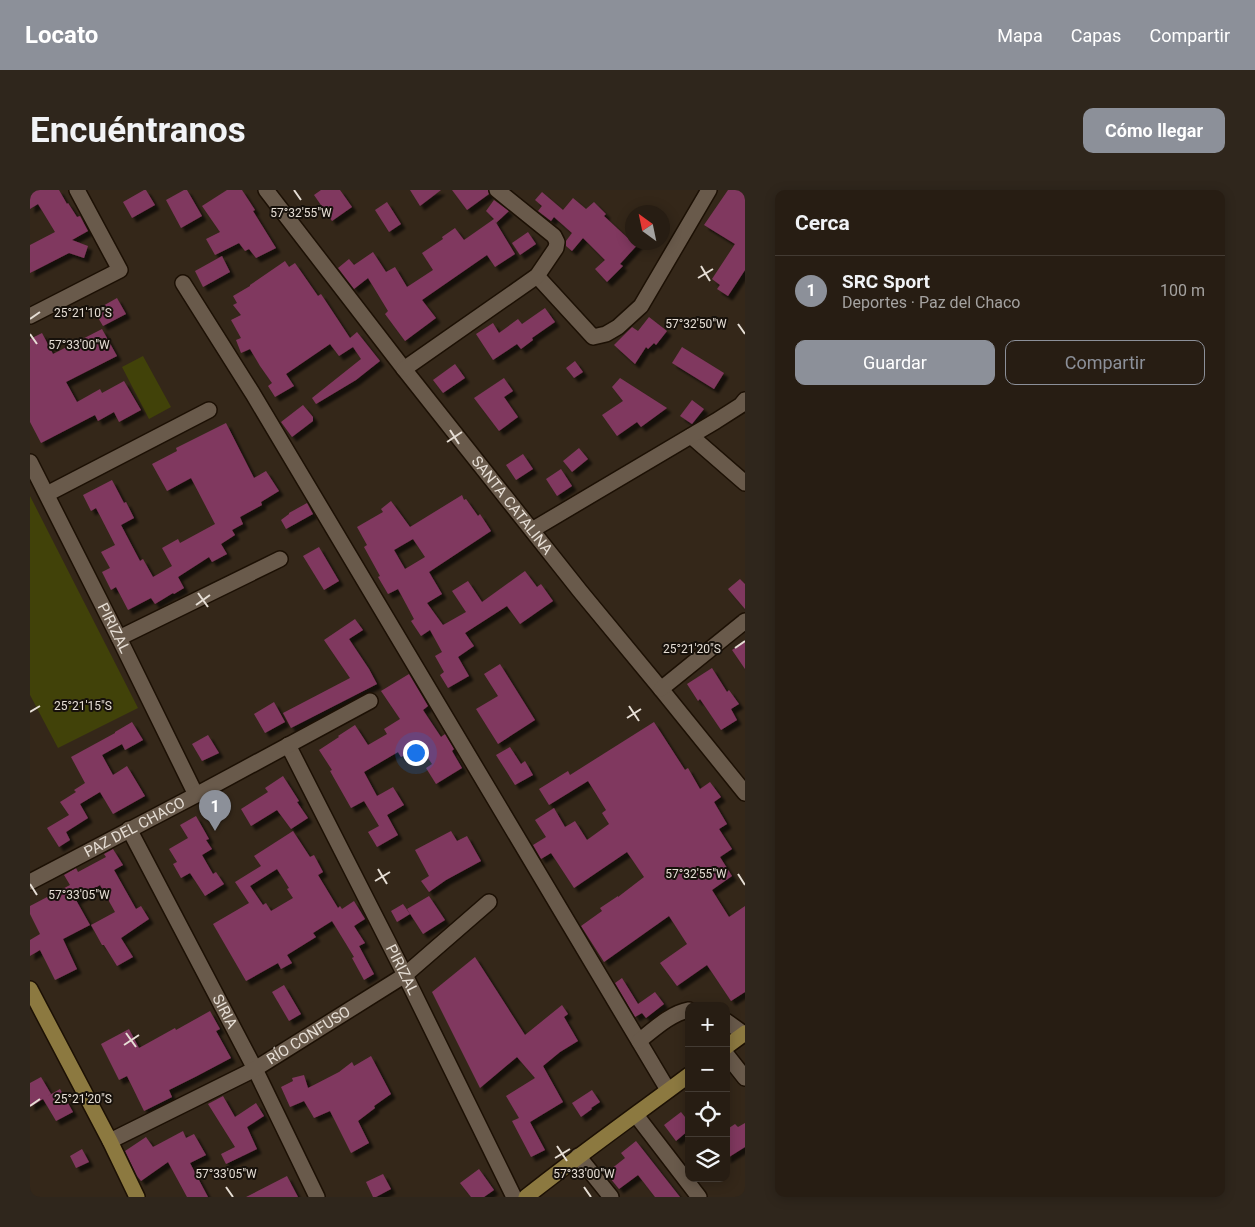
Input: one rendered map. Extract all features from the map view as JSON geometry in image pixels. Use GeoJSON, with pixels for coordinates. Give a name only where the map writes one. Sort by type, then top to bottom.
{"type":"FeatureCollection","features":[{"type":"Feature","properties":{"kind":"main road"},"geometry":{"type":"LineString","coordinates":[[30,989],[110,1141],[137,1197]]}},
{"type":"Feature","properties":{"kind":"main road"},"geometry":{"type":"LineString","coordinates":[[730,1044],[744,1034]]}},
{"type":"Feature","properties":{"kind":"main road"},"geometry":{"type":"LineString","coordinates":[[526,1197],[578,1156],[685,1078]]}},
{"type":"Feature","properties":{"kind":"street"},"geometry":{"type":"LineString","coordinates":[[30,316],[120,270],[76,190]]}},
{"type":"Feature","properties":{"kind":"street","name":"SANTA CATALINA"},"geometry":{"type":"LineString","coordinates":[[266,190],[404,369],[580,591],[745,793]]}},
{"type":"Feature","properties":{"kind":"street"},"geometry":{"type":"LineString","coordinates":[[404,369],[537,276],[556,248],[557,242],[554,236],[497,190]]}},
{"type":"Feature","properties":{"kind":"street"},"geometry":{"type":"LineString","coordinates":[[537,276],[593,337],[606,334],[618,327],[641,306],[708,190]]}},
{"type":"Feature","properties":{"kind":"street"},"geometry":{"type":"LineString","coordinates":[[182,283],[253,394],[668,1090]]}},
{"type":"Feature","properties":{"kind":"street"},"geometry":{"type":"LineString","coordinates":[[532,530],[724,416],[741,405],[745,400]]}},
{"type":"Feature","properties":{"kind":"street"},"geometry":{"type":"LineString","coordinates":[[46,494],[209,410]]}},
{"type":"Feature","properties":{"kind":"street"},"geometry":{"type":"LineString","coordinates":[[691,436],[745,483]]}},
{"type":"Feature","properties":{"kind":"street","name":"PIRIZAL"},"geometry":{"type":"LineString","coordinates":[[30,462],[196,795]]}},
{"type":"Feature","properties":{"kind":"street"},"geometry":{"type":"LineString","coordinates":[[119,638],[280,558]]}},
{"type":"Feature","properties":{"kind":"street"},"geometry":{"type":"LineString","coordinates":[[661,688],[745,622]]}},
{"type":"Feature","properties":{"kind":"street","name":"PAZ DEL CHACO"},"geometry":{"type":"LineString","coordinates":[[30,882],[370,701]]}},
{"type":"Feature","properties":{"kind":"street","name":"PIRIZAL"},"geometry":{"type":"LineString","coordinates":[[288,746],[405,975],[514,1197]]}},
{"type":"Feature","properties":{"kind":"street","name":"SIRIA"},"geometry":{"type":"LineString","coordinates":[[129,830],[256,1069],[316,1197]]}},
{"type":"Feature","properties":{"kind":"street","name":"RÍO CONFUSO"},"geometry":{"type":"LineString","coordinates":[[110,1141],[256,1069],[405,975],[489,902]]}},
{"type":"Feature","properties":{"kind":"street"},"geometry":{"type":"LineString","coordinates":[[639,1041],[675,1014],[685,1011]]}},
{"type":"Feature","properties":{"kind":"street"},"geometry":{"type":"LineString","coordinates":[[730,1024],[744,1034]]}},
{"type":"Feature","properties":{"kind":"street"},"geometry":{"type":"LineString","coordinates":[[730,1059],[745,1078]]}},
{"type":"Feature","properties":{"kind":"street"},"geometry":{"type":"LineString","coordinates":[[636,1115],[699,1197]]}},
{"type":"Feature","properties":{"kind":"street"},"geometry":{"type":"LineString","coordinates":[[578,1156],[611,1197]]}},
{"type":"Feature","properties":{"kind":"shaded area"},"geometry":{"type":"Polygon","coordinates":[[[143,356],[171,407],[149,419],[122,367],[143,356]]]}},
{"type":"Feature","properties":{"kind":"shaded area"},"geometry":{"type":"Polygon","coordinates":[[[30,496],[138,708],[58,748],[30,695],[30,496]]]}},
{"type":"Feature","properties":{"kind":"building"},"geometry":{"type":"Polygon","coordinates":[[[30,190],[59,190],[77,217],[80,216],[88,231],[72,240],[88,246],[84,258],[69,253],[30,273],[30,245],[55,232],[38,204],[30,209],[30,190]]]}},
{"type":"Feature","properties":{"kind":"building"},"geometry":{"type":"Polygon","coordinates":[[[146,190],[155,205],[132,218],[123,202],[146,190]]]}},
{"type":"Feature","properties":{"kind":"building"},"geometry":{"type":"Polygon","coordinates":[[[187,190],[202,216],[181,228],[166,200],[187,190]]]}},
{"type":"Feature","properties":{"kind":"building"},"geometry":{"type":"Polygon","coordinates":[[[227,190],[242,190],[276,248],[256,258],[249,249],[245,251],[239,243],[215,255],[206,239],[220,232],[202,206],[227,190]]]}},
{"type":"Feature","properties":{"kind":"building"},"geometry":{"type":"Polygon","coordinates":[[[321,190],[340,190],[352,207],[332,221],[314,195],[321,190]]]}},
{"type":"Feature","properties":{"kind":"building"},"geometry":{"type":"Polygon","coordinates":[[[410,190],[441,190],[420,206],[410,190]]]}},
{"type":"Feature","properties":{"kind":"building"},"geometry":{"type":"Polygon","coordinates":[[[452,190],[488,190],[489,194],[467,210],[452,190]]]}},
{"type":"Feature","properties":{"kind":"building"},"geometry":{"type":"Polygon","coordinates":[[[728,190],[745,190],[745,270],[728,296],[717,289],[720,285],[712,279],[735,244],[704,225],[728,190]]]}},
{"type":"Feature","properties":{"kind":"building"},"geometry":{"type":"Polygon","coordinates":[[[542,192],[563,210],[573,198],[586,209],[594,202],[606,214],[604,216],[625,236],[625,250],[633,250],[620,264],[623,266],[607,282],[595,269],[605,260],[583,238],[572,251],[566,246],[566,241],[572,233],[554,217],[551,221],[538,211],[542,206],[535,200],[542,192]]]}},
{"type":"Feature","properties":{"kind":"building"},"geometry":{"type":"Polygon","coordinates":[[[494,200],[509,211],[496,223],[515,254],[495,267],[487,255],[422,300],[436,318],[405,341],[385,314],[388,311],[368,278],[354,289],[338,268],[349,259],[354,265],[373,252],[386,272],[395,267],[407,287],[433,270],[422,253],[443,239],[442,237],[455,228],[464,240],[494,219],[486,211],[494,200]]]}},
{"type":"Feature","properties":{"kind":"building"},"geometry":{"type":"Polygon","coordinates":[[[387,202],[401,224],[389,232],[375,210],[387,202]]]}},
{"type":"Feature","properties":{"kind":"building"},"geometry":{"type":"Polygon","coordinates":[[[528,232],[536,244],[520,255],[512,243],[528,232]]]}},
{"type":"Feature","properties":{"kind":"building"},"geometry":{"type":"Polygon","coordinates":[[[222,256],[230,272],[203,287],[195,271],[222,256]]]}},
{"type":"Feature","properties":{"kind":"building"},"geometry":{"type":"Polygon","coordinates":[[[285,261],[289,267],[295,263],[318,296],[321,294],[350,338],[357,332],[380,361],[356,380],[316,404],[312,398],[361,359],[353,347],[339,356],[330,344],[286,374],[294,386],[275,397],[268,386],[272,383],[250,349],[241,353],[236,340],[241,338],[231,320],[241,315],[233,305],[237,303],[233,296],[285,261]]]}},
{"type":"Feature","properties":{"kind":"building"},"geometry":{"type":"Polygon","coordinates":[[[117,298],[126,314],[103,326],[94,311],[117,298]]]}},
{"type":"Feature","properties":{"kind":"building"},"geometry":{"type":"Polygon","coordinates":[[[545,308],[555,322],[532,338],[533,340],[521,349],[517,344],[493,360],[476,334],[493,323],[499,333],[518,319],[522,324],[545,308]]]}},
{"type":"Feature","properties":{"kind":"building"},"geometry":{"type":"Polygon","coordinates":[[[649,317],[667,331],[656,345],[654,343],[648,349],[646,347],[635,364],[614,345],[632,327],[638,331],[649,317]]]}},
{"type":"Feature","properties":{"kind":"building"},"geometry":{"type":"Polygon","coordinates":[[[102,329],[117,356],[66,382],[77,402],[100,389],[102,393],[124,381],[141,410],[119,422],[114,412],[98,421],[95,415],[41,443],[30,422],[30,339],[42,333],[53,354],[102,329]]]}},
{"type":"Feature","properties":{"kind":"building"},"geometry":{"type":"Polygon","coordinates":[[[682,347],[724,373],[714,389],[672,363],[682,347]]]}},
{"type":"Feature","properties":{"kind":"building"},"geometry":{"type":"Polygon","coordinates":[[[575,361],[583,372],[574,378],[566,368],[575,361]]]}},
{"type":"Feature","properties":{"kind":"building"},"geometry":{"type":"Polygon","coordinates":[[[455,364],[465,378],[443,393],[433,380],[455,364]]]}},
{"type":"Feature","properties":{"kind":"building"},"geometry":{"type":"Polygon","coordinates":[[[504,378],[513,391],[504,397],[518,417],[499,431],[474,398],[504,378]]]}},
{"type":"Feature","properties":{"kind":"building"},"geometry":{"type":"Polygon","coordinates":[[[620,378],[667,408],[641,427],[637,422],[617,436],[602,415],[623,401],[612,387],[620,378]]]}},
{"type":"Feature","properties":{"kind":"building"},"geometry":{"type":"Polygon","coordinates":[[[692,400],[704,409],[692,424],[680,416],[692,400]]]}},
{"type":"Feature","properties":{"kind":"building"},"geometry":{"type":"Polygon","coordinates":[[[303,405],[313,417],[313,421],[292,437],[281,422],[303,405]]]}},
{"type":"Feature","properties":{"kind":"building"},"geometry":{"type":"Polygon","coordinates":[[[226,423],[254,478],[266,471],[279,491],[261,502],[262,505],[240,517],[243,524],[232,530],[235,535],[221,544],[227,554],[212,562],[209,557],[178,577],[184,588],[155,604],[151,598],[128,610],[116,587],[111,590],[102,572],[110,568],[101,552],[115,545],[96,508],[91,511],[83,495],[112,480],[134,518],[121,525],[140,561],[143,559],[153,577],[172,566],[162,548],[178,539],[180,543],[215,524],[191,478],[167,491],[152,464],[177,451],[176,448],[226,423]]]}},
{"type":"Feature","properties":{"kind":"building"},"geometry":{"type":"Polygon","coordinates":[[[579,448],[588,459],[572,472],[563,461],[579,448]]]}},
{"type":"Feature","properties":{"kind":"building"},"geometry":{"type":"Polygon","coordinates":[[[523,454],[533,469],[516,480],[506,465],[523,454]]]}},
{"type":"Feature","properties":{"kind":"building"},"geometry":{"type":"Polygon","coordinates":[[[561,469],[572,486],[557,496],[546,479],[561,469]]]}},
{"type":"Feature","properties":{"kind":"building"},"geometry":{"type":"Polygon","coordinates":[[[462,495],[478,516],[480,514],[491,531],[429,572],[442,594],[427,603],[443,625],[466,612],[452,591],[468,581],[482,602],[525,571],[537,587],[541,584],[553,601],[520,624],[507,606],[465,633],[474,646],[458,657],[469,676],[448,688],[440,675],[444,672],[435,656],[442,652],[430,630],[421,636],[411,621],[414,619],[398,589],[388,594],[364,547],[367,545],[357,527],[383,512],[381,509],[391,501],[410,527],[462,495]],[[413,539],[394,550],[405,569],[425,557],[413,539]]]}},
{"type":"Feature","properties":{"kind":"building"},"geometry":{"type":"Polygon","coordinates":[[[307,503],[313,514],[286,529],[281,520],[307,503]]]}},
{"type":"Feature","properties":{"kind":"building"},"geometry":{"type":"Polygon","coordinates":[[[319,547],[339,581],[324,590],[303,556],[319,547]]]}},
{"type":"Feature","properties":{"kind":"building"},"geometry":{"type":"Polygon","coordinates":[[[740,579],[745,584],[745,609],[728,589],[740,579]]]}},
{"type":"Feature","properties":{"kind":"building"},"geometry":{"type":"Polygon","coordinates":[[[355,619],[363,630],[349,639],[377,684],[291,728],[283,713],[350,678],[324,640],[355,619]]]}},
{"type":"Feature","properties":{"kind":"building"},"geometry":{"type":"Polygon","coordinates":[[[745,641],[745,669],[732,650],[745,641]]]}},
{"type":"Feature","properties":{"kind":"building"},"geometry":{"type":"Polygon","coordinates":[[[500,664],[535,720],[498,744],[476,709],[498,696],[484,674],[500,664]]]}},
{"type":"Feature","properties":{"kind":"building"},"geometry":{"type":"Polygon","coordinates":[[[712,668],[727,692],[729,690],[739,704],[731,709],[737,720],[721,730],[700,699],[698,701],[687,684],[712,668]]]}},
{"type":"Feature","properties":{"kind":"building"},"geometry":{"type":"Polygon","coordinates":[[[409,674],[428,706],[423,710],[441,737],[445,734],[462,768],[436,784],[426,768],[432,764],[420,746],[401,757],[398,752],[364,772],[377,796],[393,787],[404,805],[387,815],[398,835],[377,847],[368,832],[379,826],[364,801],[351,808],[330,771],[332,770],[319,750],[355,725],[368,745],[387,734],[384,729],[400,719],[381,691],[409,674]]]}},
{"type":"Feature","properties":{"kind":"building"},"geometry":{"type":"Polygon","coordinates":[[[274,702],[285,722],[265,733],[254,714],[274,702]]]}},
{"type":"Feature","properties":{"kind":"building"},"geometry":{"type":"Polygon","coordinates":[[[132,722],[143,740],[125,750],[122,744],[102,755],[113,775],[127,766],[145,796],[113,814],[100,792],[80,804],[88,818],[66,832],[70,840],[59,847],[47,828],[69,815],[60,802],[76,792],[74,790],[85,783],[71,757],[132,722]]]}},
{"type":"Feature","properties":{"kind":"building"},"geometry":{"type":"Polygon","coordinates":[[[654,722],[685,770],[688,768],[700,789],[710,782],[721,797],[714,802],[727,824],[719,829],[732,849],[720,857],[732,876],[712,890],[729,917],[745,906],[745,992],[731,1001],[707,965],[677,986],[660,963],[687,944],[669,916],[604,962],[581,926],[602,911],[600,908],[644,877],[627,852],[574,888],[551,853],[541,859],[533,845],[546,837],[535,820],[554,808],[565,827],[575,821],[587,840],[609,824],[602,813],[606,810],[588,781],[549,805],[539,789],[568,771],[570,775],[654,722]]]}},
{"type":"Feature","properties":{"kind":"building"},"geometry":{"type":"Polygon","coordinates":[[[208,735],[219,753],[202,761],[192,744],[208,735]]]}},
{"type":"Feature","properties":{"kind":"building"},"geometry":{"type":"Polygon","coordinates":[[[510,747],[521,764],[525,761],[533,775],[515,785],[496,755],[510,747]]]}},
{"type":"Feature","properties":{"kind":"building"},"geometry":{"type":"Polygon","coordinates":[[[283,776],[308,818],[291,829],[277,810],[251,826],[241,809],[268,792],[265,788],[283,776]]]}},
{"type":"Feature","properties":{"kind":"building"},"geometry":{"type":"Polygon","coordinates":[[[196,816],[209,839],[206,840],[212,849],[202,855],[213,874],[216,872],[224,884],[205,896],[190,873],[181,878],[173,864],[177,862],[169,849],[188,838],[180,825],[196,816]]]}},
{"type":"Feature","properties":{"kind":"building"},"geometry":{"type":"Polygon","coordinates":[[[293,831],[310,857],[314,855],[323,872],[318,875],[338,908],[340,906],[342,909],[354,901],[365,919],[354,926],[365,943],[359,946],[374,974],[364,980],[352,958],[354,957],[332,921],[313,933],[316,937],[287,955],[292,963],[281,969],[278,963],[246,981],[213,924],[249,903],[235,882],[261,866],[254,856],[293,831]],[[277,869],[250,886],[263,905],[266,903],[271,911],[293,898],[287,889],[289,888],[277,869]]]}},
{"type":"Feature","properties":{"kind":"building"},"geometry":{"type":"Polygon","coordinates":[[[451,831],[457,841],[467,836],[481,861],[446,880],[429,892],[421,881],[429,876],[415,850],[451,831]]]}},
{"type":"Feature","properties":{"kind":"building"},"geometry":{"type":"Polygon","coordinates":[[[113,849],[123,865],[114,870],[136,909],[141,906],[149,919],[121,938],[133,957],[117,966],[91,925],[115,912],[100,885],[76,900],[90,925],[63,939],[77,969],[55,980],[40,950],[30,956],[30,940],[40,934],[30,914],[30,906],[70,885],[64,875],[76,868],[78,872],[106,857],[104,854],[113,849]]]}},
{"type":"Feature","properties":{"kind":"building"},"geometry":{"type":"Polygon","coordinates":[[[429,896],[445,920],[423,934],[407,909],[429,896]]]}},
{"type":"Feature","properties":{"kind":"building"},"geometry":{"type":"Polygon","coordinates":[[[403,904],[410,914],[397,922],[391,911],[403,904]]]}},
{"type":"Feature","properties":{"kind":"building"},"geometry":{"type":"Polygon","coordinates":[[[475,957],[525,1035],[562,1005],[568,1014],[564,1017],[578,1041],[560,1052],[543,1066],[563,1102],[530,1122],[545,1150],[531,1157],[512,1121],[519,1118],[506,1096],[535,1078],[517,1057],[480,1088],[432,992],[475,957]]]}},
{"type":"Feature","properties":{"kind":"building"},"geometry":{"type":"Polygon","coordinates":[[[622,978],[638,1004],[655,992],[664,1004],[646,1018],[642,1013],[635,1017],[615,983],[622,978]]]}},
{"type":"Feature","properties":{"kind":"building"},"geometry":{"type":"Polygon","coordinates":[[[284,985],[301,1014],[289,1021],[272,992],[284,985]]]}},
{"type":"Feature","properties":{"kind":"building"},"geometry":{"type":"Polygon","coordinates":[[[210,1011],[220,1029],[216,1031],[231,1058],[169,1090],[172,1097],[144,1111],[127,1076],[119,1080],[101,1044],[129,1029],[139,1048],[210,1011]]]}},
{"type":"Feature","properties":{"kind":"building"},"geometry":{"type":"Polygon","coordinates":[[[371,1056],[391,1094],[358,1121],[369,1143],[351,1153],[330,1111],[314,1118],[304,1101],[290,1107],[281,1087],[293,1081],[292,1078],[304,1075],[308,1088],[339,1072],[352,1062],[354,1066],[371,1056]]]}},
{"type":"Feature","properties":{"kind":"building"},"geometry":{"type":"Polygon","coordinates":[[[41,1077],[51,1094],[48,1096],[60,1089],[73,1112],[56,1121],[43,1099],[30,1107],[30,1083],[41,1077]]]}},
{"type":"Feature","properties":{"kind":"building"},"geometry":{"type":"Polygon","coordinates":[[[592,1090],[600,1102],[581,1117],[572,1103],[592,1090]]]}},
{"type":"Feature","properties":{"kind":"building"},"geometry":{"type":"Polygon","coordinates":[[[223,1096],[235,1117],[256,1103],[264,1116],[247,1127],[257,1149],[226,1164],[221,1154],[235,1147],[208,1104],[223,1096]]]}},
{"type":"Feature","properties":{"kind":"building"},"geometry":{"type":"Polygon","coordinates":[[[681,1112],[685,1117],[685,1133],[676,1141],[664,1125],[681,1112]]]}},
{"type":"Feature","properties":{"kind":"building"},"geometry":{"type":"Polygon","coordinates":[[[745,1123],[745,1147],[730,1156],[730,1127],[735,1124],[738,1127],[745,1123]]]}},
{"type":"Feature","properties":{"kind":"building"},"geometry":{"type":"Polygon","coordinates":[[[183,1131],[186,1138],[194,1134],[206,1155],[190,1163],[208,1197],[187,1197],[168,1162],[141,1181],[125,1151],[146,1137],[153,1147],[183,1131]]]}},
{"type":"Feature","properties":{"kind":"building"},"geometry":{"type":"Polygon","coordinates":[[[636,1141],[680,1197],[655,1197],[638,1175],[619,1189],[606,1173],[625,1158],[621,1153],[636,1141]]]}},
{"type":"Feature","properties":{"kind":"building"},"geometry":{"type":"Polygon","coordinates":[[[82,1149],[89,1162],[76,1168],[70,1156],[82,1149]]]}},
{"type":"Feature","properties":{"kind":"building"},"geometry":{"type":"Polygon","coordinates":[[[479,1169],[494,1190],[484,1197],[471,1197],[460,1183],[479,1169]]]}},
{"type":"Feature","properties":{"kind":"building"},"geometry":{"type":"Polygon","coordinates":[[[383,1174],[391,1189],[373,1197],[366,1182],[383,1174]]]}},
{"type":"Feature","properties":{"kind":"building"},"geometry":{"type":"Polygon","coordinates":[[[287,1176],[298,1197],[246,1197],[287,1176]]]}},
{"type":"Feature","properties":{"kind":"place","name":"SRC Sport"},"geometry":{"type":"Point","coordinates":[215,831]}}]}
